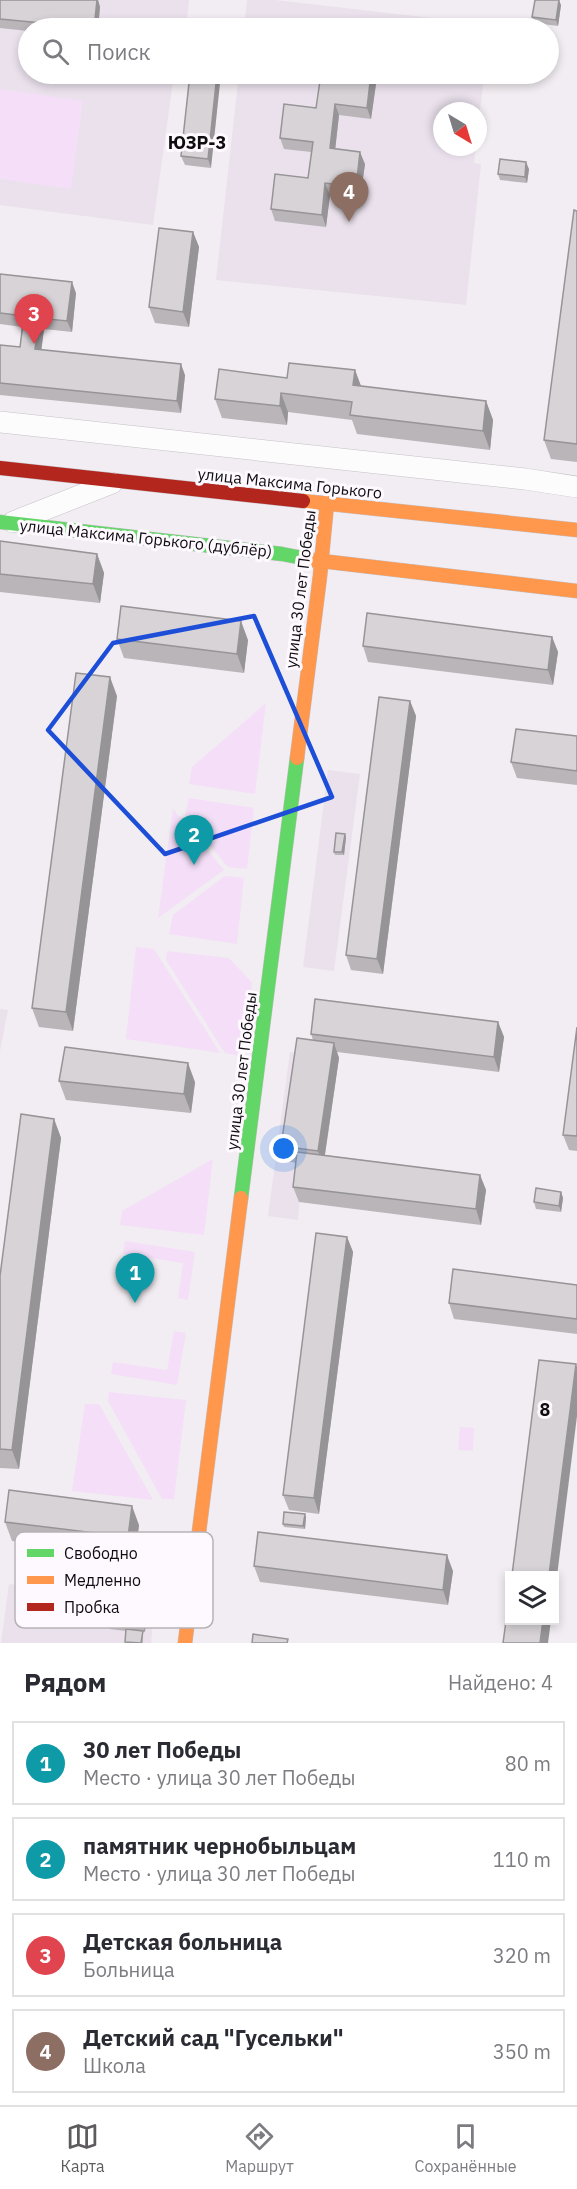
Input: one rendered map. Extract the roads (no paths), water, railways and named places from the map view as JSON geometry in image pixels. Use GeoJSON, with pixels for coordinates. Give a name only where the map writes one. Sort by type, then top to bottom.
{"type":"FeatureCollection","features":[{"type":"Feature","properties":{"kind":"street"},"geometry":{"type":"LineString","coordinates":[[0,422],[525,479],[577,487]]}},
{"type":"Feature","properties":{"kind":"street","name":"улица Максима Горького"},"geometry":{"type":"LineString","coordinates":[[0,468],[577,530]]}},
{"type":"Feature","properties":{"kind":"street"},"geometry":{"type":"LineString","coordinates":[[5,522],[118,480]]}},
{"type":"Feature","properties":{"kind":"street","name":"улица 30 лет Победы"},"geometry":{"type":"LineString","coordinates":[[199,1532],[320,576],[327,503]]}},
{"type":"Feature","properties":{"kind":"street","name":"улица Максима Горького (дублёр)"},"geometry":{"type":"LineString","coordinates":[[5,522],[577,591]]}},
{"type":"Feature","properties":{"kind":"street","name":"улица 30 лет Победы"},"geometry":{"type":"LineString","coordinates":[[185,1643],[187,1628]]}},
{"type":"Feature","properties":{"kind":"place","name":"Детский сад \"Гусельки\""},"geometry":{"type":"Point","coordinates":[349,222]}},
{"type":"Feature","properties":{"kind":"place","name":"Детская больница"},"geometry":{"type":"Point","coordinates":[34,344]}},
{"type":"Feature","properties":{"kind":"place","name":"памятник чернобыльцам"},"geometry":{"type":"Point","coordinates":[194,865]}},
{"type":"Feature","properties":{"kind":"place","name":"30 лет Победы"},"geometry":{"type":"Point","coordinates":[135,1303]}},
{"type":"Feature","properties":{"kind":"district","name":"ЮЗР-3"},"geometry":{"type":"Point","coordinates":[197,143]}},
{"type":"Feature","properties":{"kind":"district","name":"8"},"geometry":{"type":"Point","coordinates":[545,1410]}}]}
